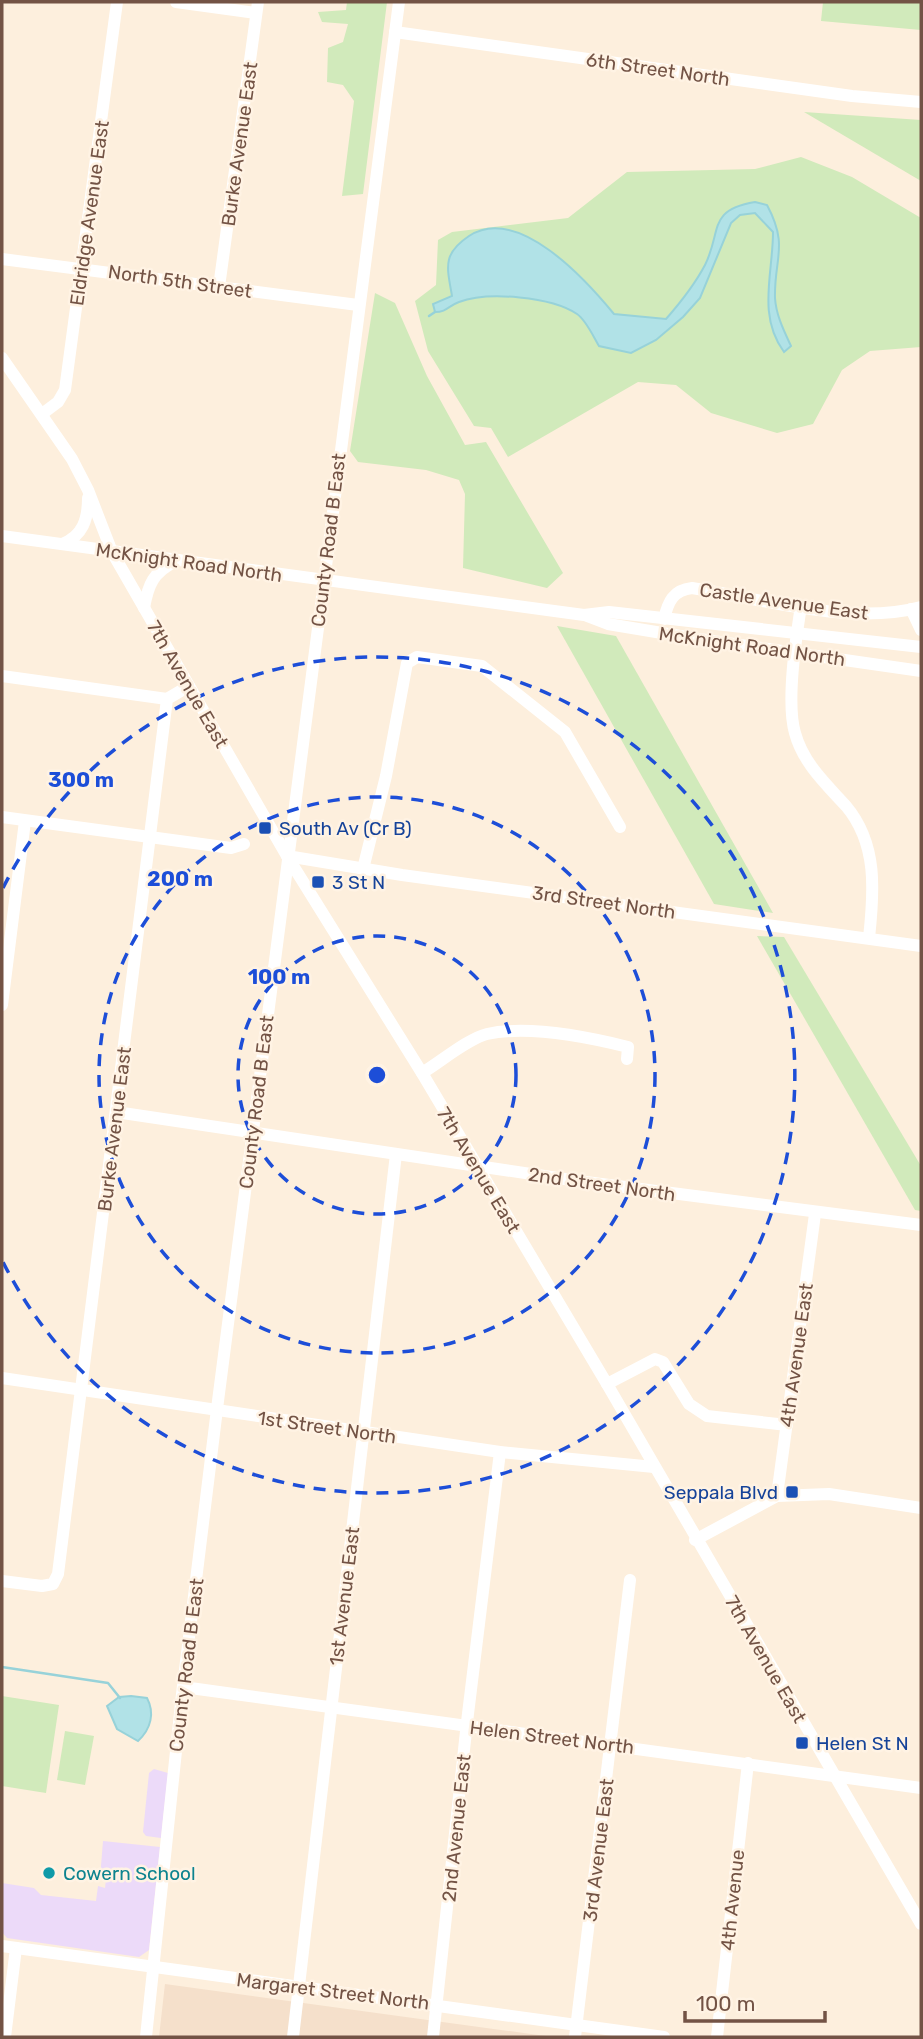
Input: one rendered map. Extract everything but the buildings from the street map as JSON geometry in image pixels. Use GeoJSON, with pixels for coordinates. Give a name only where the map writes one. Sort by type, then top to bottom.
{"type":"FeatureCollection","features":[{"type":"Feature","properties":{"kind":"street","name":"Eldridge Avenue East"},"geometry":{"type":"LineString","coordinates":[[42,414],[58,402],[65,390],[117,2]]}},
{"type":"Feature","properties":{"kind":"street"},"geometry":{"type":"LineString","coordinates":[[176,2],[257,7]]}},
{"type":"Feature","properties":{"kind":"street","name":"County Road B East"},"geometry":{"type":"LineString","coordinates":[[146,2037],[183,1687],[287,856],[399,2]]}},
{"type":"Feature","properties":{"kind":"street","name":"Burke Avenue East"},"geometry":{"type":"LineString","coordinates":[[219,287],[257,7]]}},
{"type":"Feature","properties":{"kind":"street","name":"6th Street North"},"geometry":{"type":"LineString","coordinates":[[395,32],[852,96],[921,102]]}},
{"type":"Feature","properties":{"kind":"street","name":"North 5th Street"},"geometry":{"type":"LineString","coordinates":[[2,259],[358,305]]}},
{"type":"Feature","properties":{"kind":"street","name":"7th Avenue East"},"geometry":{"type":"LineString","coordinates":[[2,358],[42,414],[88,490],[112,552],[287,856],[422,1073],[607,1384],[695,1540],[921,1924]]}},
{"type":"Feature","properties":{"kind":"street"},"geometry":{"type":"LineString","coordinates":[[60,544],[72,540],[88,517],[88,490]]}},
{"type":"Feature","properties":{"kind":"street","name":"McKnight Road North"},"geometry":{"type":"LineString","coordinates":[[2,536],[584,615],[608,624],[921,671]]}},
{"type":"Feature","properties":{"kind":"street"},"geometry":{"type":"LineString","coordinates":[[144,609],[147,586],[154,575],[176,561]]}},
{"type":"Feature","properties":{"kind":"street","name":"Castle Avenue East"},"geometry":{"type":"LineString","coordinates":[[664,619],[672,597],[683,589],[863,614],[916,608]]}},
{"type":"Feature","properties":{"kind":"street"},"geometry":{"type":"LineString","coordinates":[[801,606],[791,690],[795,733],[813,770],[848,809],[861,829],[868,848],[873,897],[869,938]]}},
{"type":"Feature","properties":{"kind":"street"},"geometry":{"type":"LineString","coordinates":[[916,608],[921,630]]}},
{"type":"Feature","properties":{"kind":"street","name":"McKnight Road North"},"geometry":{"type":"LineString","coordinates":[[584,615],[609,612],[921,647]]}},
{"type":"Feature","properties":{"kind":"street"},"geometry":{"type":"LineString","coordinates":[[363,869],[386,776],[402,679],[407,663],[417,657],[482,666],[565,733],[620,827]]}},
{"type":"Feature","properties":{"kind":"street"},"geometry":{"type":"LineString","coordinates":[[2,676],[167,699],[189,686]]}},
{"type":"Feature","properties":{"kind":"street","name":"Burke Avenue East"},"geometry":{"type":"LineString","coordinates":[[2,1581],[42,1586],[53,1584],[58,1574],[167,699]]}},
{"type":"Feature","properties":{"kind":"street"},"geometry":{"type":"LineString","coordinates":[[2,817],[232,848],[244,844]]}},
{"type":"Feature","properties":{"kind":"street"},"geometry":{"type":"LineString","coordinates":[[2,1004],[25,821]]}},
{"type":"Feature","properties":{"kind":"street","name":"3rd Street North"},"geometry":{"type":"LineString","coordinates":[[287,856],[363,869],[921,946]]}},
{"type":"Feature","properties":{"kind":"street"},"geometry":{"type":"LineString","coordinates":[[422,1073],[485,1034],[514,1031],[593,1038],[628,1047],[627,1059]]}},
{"type":"Feature","properties":{"kind":"street","name":"2nd Street North"},"geometry":{"type":"LineString","coordinates":[[116,1112],[252,1134],[815,1214],[921,1225]]}},
{"type":"Feature","properties":{"kind":"street","name":"1st Avenue East"},"geometry":{"type":"LineString","coordinates":[[293,2037],[396,1154]]}},
{"type":"Feature","properties":{"kind":"street","name":"4th Avenue East"},"geometry":{"type":"LineString","coordinates":[[778,1496],[815,1214]]}},
{"type":"Feature","properties":{"kind":"street"},"geometry":{"type":"LineString","coordinates":[[607,1384],[655,1359],[663,1362],[696,1412],[707,1416],[787,1425]]}},
{"type":"Feature","properties":{"kind":"street","name":"1st Street North"},"geometry":{"type":"LineString","coordinates":[[2,1378],[500,1452],[654,1468]]}},
{"type":"Feature","properties":{"kind":"street","name":"2nd Avenue East"},"geometry":{"type":"LineString","coordinates":[[433,2037],[466,1726],[500,1452]]}},
{"type":"Feature","properties":{"kind":"street"},"geometry":{"type":"LineString","coordinates":[[695,1540],[778,1496],[829,1494],[921,1508]]}},
{"type":"Feature","properties":{"kind":"street","name":"3rd Avenue East"},"geometry":{"type":"LineString","coordinates":[[576,2031],[630,1580]]}},
{"type":"Feature","properties":{"kind":"street","name":"Helen Street North"},"geometry":{"type":"LineString","coordinates":[[183,1687],[921,1788]]}},
{"type":"Feature","properties":{"kind":"street","name":"4th Avenue"},"geometry":{"type":"LineString","coordinates":[[717,2037],[748,1763]]}},
{"type":"Feature","properties":{"kind":"street","name":"Margaret Street North"},"geometry":{"type":"LineString","coordinates":[[2,1946],[438,2005],[576,2031],[664,2037]]}},
{"type":"Feature","properties":{"kind":"street"},"geometry":{"type":"LineString","coordinates":[[5,2037],[16,1948]]}},
{"type":"Feature","properties":{"kind":"shaded area"},"geometry":{"type":"Polygon","coordinates":[[[154,1769],[168,1773],[161,1838],[146,1836],[143,1832],[149,1773],[154,1769]]]}},
{"type":"Feature","properties":{"kind":"shaded area"},"geometry":{"type":"Polygon","coordinates":[[[103,1841],[160,1847],[149,1950],[139,1957],[7,1938],[2,1932],[2,1883],[34,1888],[41,1895],[96,1901],[98,1886],[105,1888],[106,1879],[100,1878],[103,1841]]]}},
{"type":"Feature","properties":{"kind":"shaded area"},"geometry":{"type":"Polygon","coordinates":[[[165,1984],[553,2037],[159,2037],[165,1984]]]}},
{"type":"Feature","properties":{"kind":"green space"},"geometry":{"type":"Polygon","coordinates":[[[347,2],[387,2],[363,194],[342,196],[354,101],[343,85],[327,82],[328,48],[343,42],[348,24],[322,22],[318,12],[346,10],[347,2]]]}},
{"type":"Feature","properties":{"kind":"green space"},"geometry":{"type":"Polygon","coordinates":[[[823,2],[921,2],[921,30],[821,21],[823,2]]]}},
{"type":"Feature","properties":{"kind":"green space"},"geometry":{"type":"Polygon","coordinates":[[[804,112],[921,120],[921,181],[804,112]]]}},
{"type":"Feature","properties":{"kind":"green space"},"geometry":{"type":"Polygon","coordinates":[[[801,157],[852,177],[921,218],[921,347],[870,351],[842,370],[813,424],[777,433],[711,413],[676,385],[638,382],[508,457],[491,428],[474,426],[428,351],[415,301],[436,285],[438,240],[452,232],[568,218],[627,172],[755,169],[801,157]]]}},
{"type":"Feature","properties":{"kind":"green space"},"geometry":{"type":"Polygon","coordinates":[[[375,293],[395,303],[427,376],[465,445],[486,442],[563,573],[547,588],[463,568],[465,494],[459,480],[426,470],[358,462],[350,451],[375,293]]]}},
{"type":"Feature","properties":{"kind":"green space"},"geometry":{"type":"Polygon","coordinates":[[[557,626],[616,636],[773,913],[714,904],[557,626]]]}},
{"type":"Feature","properties":{"kind":"green space"},"geometry":{"type":"Polygon","coordinates":[[[757,936],[784,937],[921,1166],[921,1211],[915,1210],[757,936]]]}},
{"type":"Feature","properties":{"kind":"green space"},"geometry":{"type":"Polygon","coordinates":[[[2,1696],[59,1705],[46,1793],[2,1786],[2,1696]]]}},
{"type":"Feature","properties":{"kind":"green space"},"geometry":{"type":"Polygon","coordinates":[[[65,1731],[94,1736],[85,1785],[57,1780],[65,1731]]]}},
{"type":"Feature","properties":{"kind":"water"},"geometry":{"type":"Polygon","coordinates":[[[755,202],[767,205],[777,231],[779,252],[775,298],[781,323],[791,346],[784,352],[771,324],[769,309],[773,232],[755,213],[740,215],[731,223],[700,298],[656,340],[631,353],[599,346],[577,314],[552,303],[502,296],[486,297],[459,302],[435,312],[433,304],[452,296],[448,269],[450,255],[469,236],[488,229],[508,230],[549,250],[569,266],[614,314],[666,319],[705,265],[723,216],[729,210],[755,202]]]}},
{"type":"Feature","properties":{"kind":"water"},"geometry":{"type":"Polygon","coordinates":[[[119,1697],[147,1698],[151,1709],[149,1726],[138,1741],[117,1729],[107,1706],[119,1697]]]}},
{"type":"Feature","properties":{"kind":"waterway"},"geometry":{"type":"LineString","coordinates":[[429,316],[435,312]]}},
{"type":"Feature","properties":{"kind":"waterway"},"geometry":{"type":"LineString","coordinates":[[2,1667],[108,1683],[120,1698]]}},
{"type":"Feature","properties":{"kind":"place","name":"South Av (Cr B)"},"geometry":{"type":"Point","coordinates":[265,828]}},
{"type":"Feature","properties":{"kind":"place","name":"3 St N"},"geometry":{"type":"Point","coordinates":[318,882]}},
{"type":"Feature","properties":{"kind":"place","name":"Seppala Blvd"},"geometry":{"type":"Point","coordinates":[792,1492]}},
{"type":"Feature","properties":{"kind":"place","name":"Helen St N"},"geometry":{"type":"Point","coordinates":[802,1743]}},
{"type":"Feature","properties":{"kind":"place","name":"Cowern School"},"geometry":{"type":"Point","coordinates":[49,1873]}}]}
